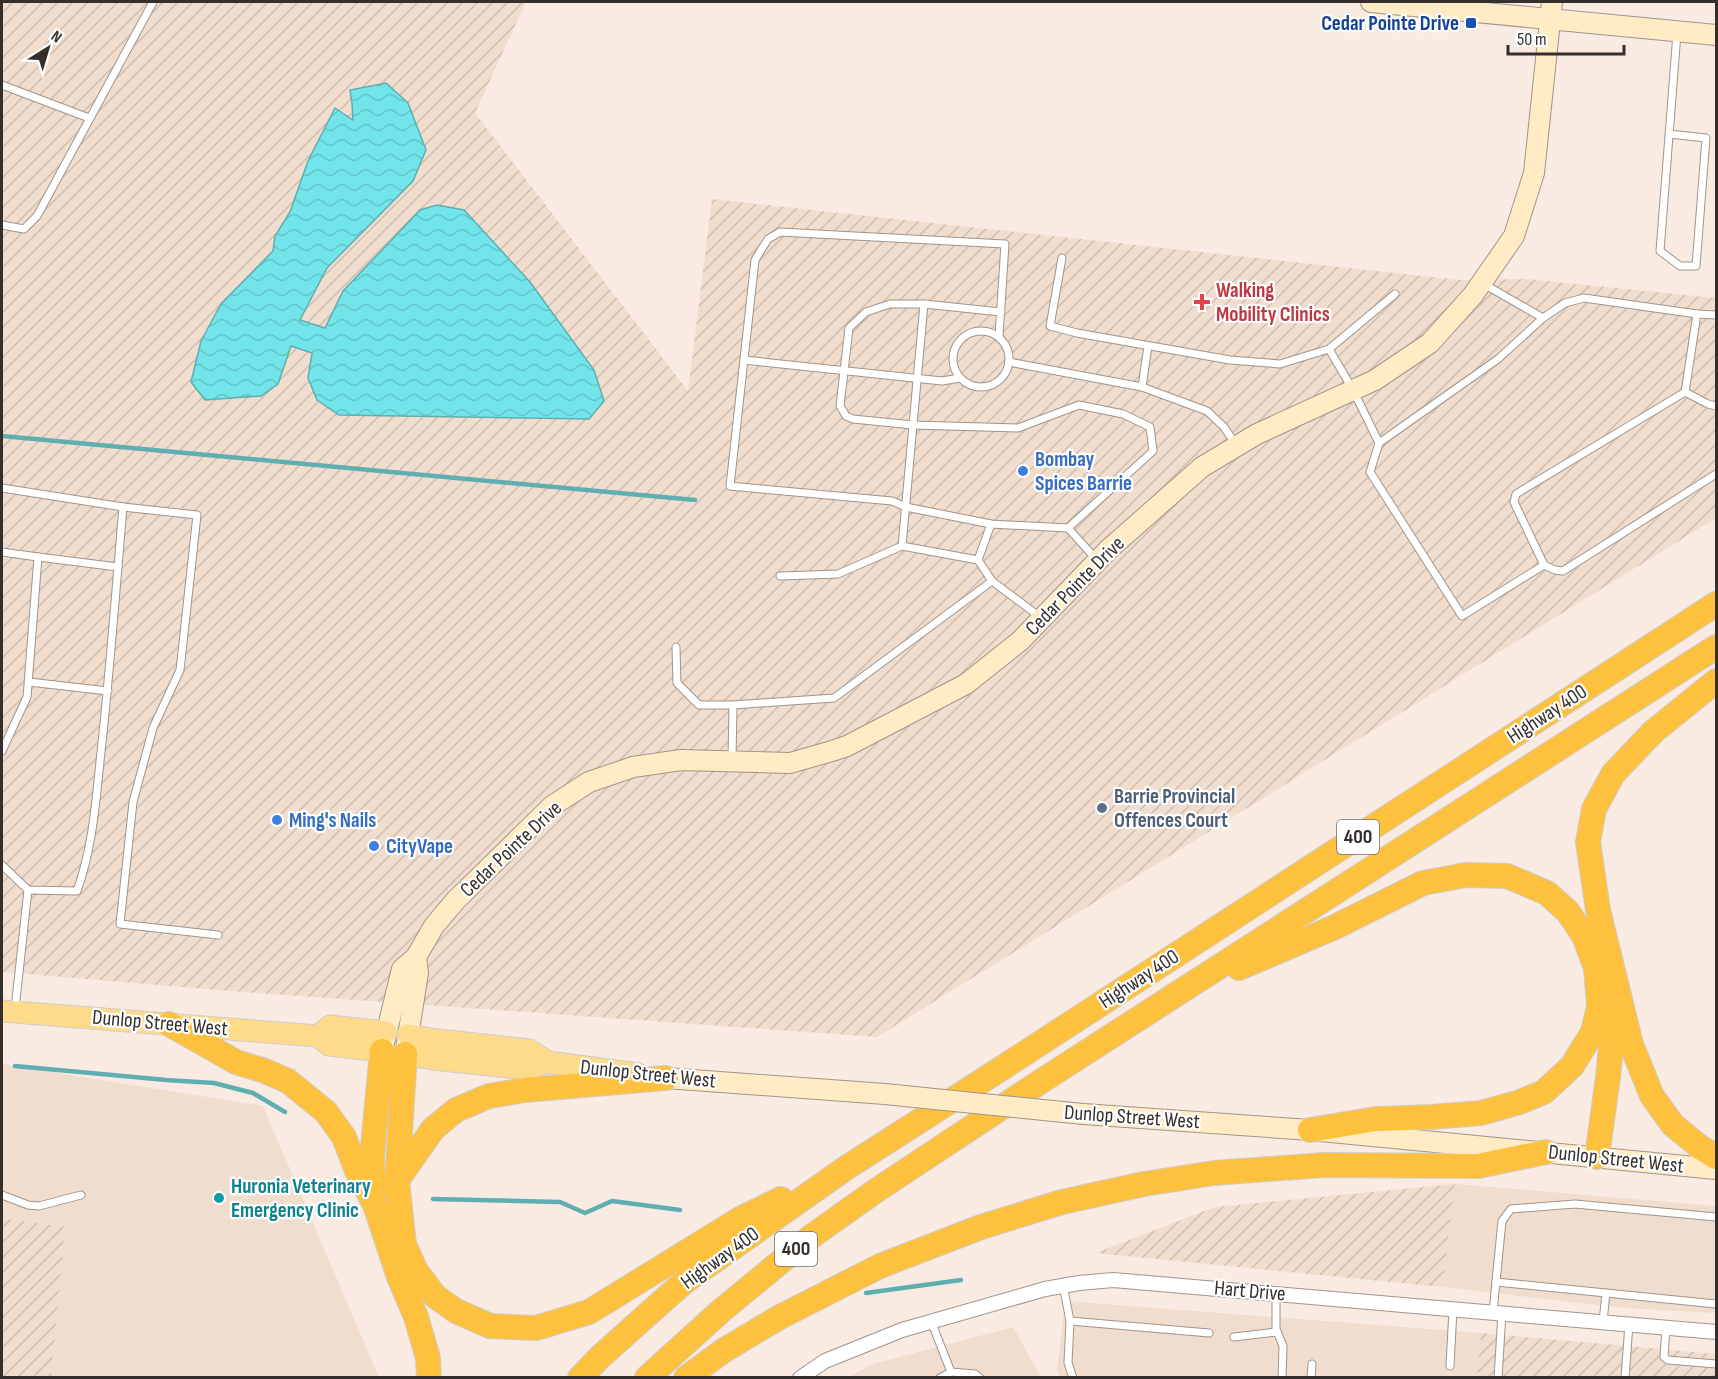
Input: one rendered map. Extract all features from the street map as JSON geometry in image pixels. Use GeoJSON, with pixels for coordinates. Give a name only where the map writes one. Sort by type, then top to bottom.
{"type":"FeatureCollection","features":[{"type":"Feature","properties":{"kind":"highway","name":"Highway 400"},"geometry":{"type":"LineString","coordinates":[[580,1377],[684,1282],[846,1168],[999,1071],[1716,604]]}},
{"type":"Feature","properties":{"kind":"highway","name":"Highway 400"},"geometry":{"type":"LineString","coordinates":[[647,1377],[722,1310],[812,1236],[876,1191],[1716,647]]}},
{"type":"Feature","properties":{"kind":"highway"},"geometry":{"type":"LineString","coordinates":[[1716,681],[1653,732],[1612,774],[1594,809],[1588,842],[1598,910],[1631,1044],[1652,1096],[1673,1125],[1716,1157]]}},
{"type":"Feature","properties":{"kind":"highway"},"geometry":{"type":"LineString","coordinates":[[1176,995],[1335,927],[1423,882],[1466,876],[1507,876],[1546,894],[1568,912],[1584,936],[1596,968],[1599,1006],[1593,1032],[1572,1066],[1544,1092],[1520,1102],[1481,1113],[1376,1119],[1310,1130]]}},
{"type":"Feature","properties":{"kind":"highway"},"geometry":{"type":"LineString","coordinates":[[1597,1157],[1617,984]]}},
{"type":"Feature","properties":{"kind":"highway"},"geometry":{"type":"LineString","coordinates":[[170,1024],[236,1062],[288,1081],[326,1112],[344,1137],[357,1171],[375,1205],[399,1277],[416,1317],[428,1358],[429,1377]]}},
{"type":"Feature","properties":{"kind":"highway"},"geometry":{"type":"LineString","coordinates":[[395,1043],[397,1181],[404,1244],[416,1271],[435,1296],[456,1311],[490,1326],[536,1328],[589,1312],[740,1219],[846,1168]]}},
{"type":"Feature","properties":{"kind":"highway"},"geometry":{"type":"LineString","coordinates":[[375,1205],[372,1157],[395,1043]]}},
{"type":"Feature","properties":{"kind":"highway"},"geometry":{"type":"LineString","coordinates":[[397,1181],[433,1129],[456,1110],[489,1096],[525,1090],[666,1078]]}},
{"type":"Feature","properties":{"kind":"highway"},"geometry":{"type":"LineString","coordinates":[[686,1377],[723,1351],[778,1318],[880,1266],[981,1227],[1062,1202],[1144,1184],[1214,1173],[1324,1165],[1478,1166],[1546,1152]]}},
{"type":"Feature","properties":{"kind":"main road","name":"Dunlop Street West"},"geometry":{"type":"LineString","coordinates":[[8,1011],[318,1036],[328,1045],[395,1043],[433,1059],[527,1069],[548,1062],[666,1078]]}},
{"type":"Feature","properties":{"kind":"street"},"geometry":{"type":"LineString","coordinates":[[1371,2],[1551,10],[1677,31],[1716,35]]}},
{"type":"Feature","properties":{"kind":"street","name":"Cedar Pointe Drive"},"geometry":{"type":"LineString","coordinates":[[395,1043],[418,973],[416,957],[434,926],[456,900],[552,806],[589,782],[633,766],[681,760],[790,763],[847,746],[966,684],[1020,641],[1098,561],[1202,467],[1257,434],[1375,380],[1430,343],[1473,295],[1514,236],[1534,173],[1551,10]]}},
{"type":"Feature","properties":{"kind":"street","name":"Dunlop Street West"},"geometry":{"type":"LineString","coordinates":[[666,1078],[885,1094],[1083,1114],[1310,1130],[1716,1169]]}},
{"type":"Feature","properties":{"kind":"street","name":"Hart Drive"},"geometry":{"type":"LineString","coordinates":[[800,1377],[825,1361],[902,1330],[931,1321],[1045,1288],[1113,1280],[1716,1332]]}},
{"type":"Feature","properties":{"kind":"lane"},"geometry":{"type":"LineString","coordinates":[[2,225],[24,229],[37,216],[153,2]]}},
{"type":"Feature","properties":{"kind":"lane"},"geometry":{"type":"LineString","coordinates":[[1669,134],[1706,138],[1696,266],[1680,266],[1660,251],[1669,134],[1677,31]]}},
{"type":"Feature","properties":{"kind":"lane"},"geometry":{"type":"LineString","coordinates":[[2,85],[89,118]]}},
{"type":"Feature","properties":{"kind":"lane"},"geometry":{"type":"LineString","coordinates":[[999,336],[1005,244],[780,232],[768,239],[755,260],[730,486],[892,501],[906,507],[991,524],[1068,528],[1098,561]]}},
{"type":"Feature","properties":{"kind":"lane"},"geometry":{"type":"LineString","coordinates":[[1062,258],[1050,327],[1230,360],[1280,364],[1329,349],[1395,294]]}},
{"type":"Feature","properties":{"kind":"lane"},"geometry":{"type":"LineString","coordinates":[[1482,283],[1542,318]]}},
{"type":"Feature","properties":{"kind":"lane"},"geometry":{"type":"LineString","coordinates":[[1544,565],[1462,616],[1370,472],[1379,443],[1498,359],[1542,318],[1565,303],[1584,298],[1716,315]]}},
{"type":"Feature","properties":{"kind":"lane"},"geometry":{"type":"LineString","coordinates":[[1001,312],[924,304],[890,304],[866,312],[849,328],[840,406],[846,416],[853,419],[913,425],[1018,428],[1079,405],[1123,414],[1150,427],[1153,451],[1068,528]]}},
{"type":"Feature","properties":{"kind":"lane"},"geometry":{"type":"LineString","coordinates":[[902,546],[924,304]]}},
{"type":"Feature","properties":{"kind":"lane"},"geometry":{"type":"LineString","coordinates":[[1685,392],[1697,314]]}},
{"type":"Feature","properties":{"kind":"lane"},"geometry":{"type":"LineString","coordinates":[[981,330],[999,336],[1009,352],[1010,362],[1002,378],[994,384],[976,387],[960,378],[953,361],[957,343],[964,336],[981,330]]}},
{"type":"Feature","properties":{"kind":"lane"},"geometry":{"type":"LineString","coordinates":[[1142,387],[1148,346]]}},
{"type":"Feature","properties":{"kind":"lane"},"geometry":{"type":"LineString","coordinates":[[1329,349],[1353,390],[1379,443]]}},
{"type":"Feature","properties":{"kind":"lane"},"geometry":{"type":"LineString","coordinates":[[744,360],[942,381],[960,378]]}},
{"type":"Feature","properties":{"kind":"lane"},"geometry":{"type":"LineString","coordinates":[[1010,362],[1142,387],[1207,411],[1224,427],[1237,446]]}},
{"type":"Feature","properties":{"kind":"lane"},"geometry":{"type":"LineString","coordinates":[[1685,392],[1716,406]]}},
{"type":"Feature","properties":{"kind":"lane"},"geometry":{"type":"LineString","coordinates":[[1685,392],[1516,494],[1514,501],[1544,565],[1563,571],[1716,474]]}},
{"type":"Feature","properties":{"kind":"lane"},"geometry":{"type":"LineString","coordinates":[[2,488],[123,507],[197,515],[180,670],[153,728],[134,802],[120,924],[218,935]]}},
{"type":"Feature","properties":{"kind":"lane"},"geometry":{"type":"LineString","coordinates":[[2,865],[28,891],[76,891],[84,871],[93,823],[108,691],[123,507]]}},
{"type":"Feature","properties":{"kind":"lane"},"geometry":{"type":"LineString","coordinates":[[978,560],[991,524]]}},
{"type":"Feature","properties":{"kind":"lane"},"geometry":{"type":"LineString","coordinates":[[780,576],[838,574],[902,546],[978,560],[992,581],[1042,619]]}},
{"type":"Feature","properties":{"kind":"lane"},"geometry":{"type":"LineString","coordinates":[[2,552],[118,567]]}},
{"type":"Feature","properties":{"kind":"lane"},"geometry":{"type":"LineString","coordinates":[[2,751],[27,697],[38,557]]}},
{"type":"Feature","properties":{"kind":"lane"},"geometry":{"type":"LineString","coordinates":[[676,647],[676,683],[699,705],[734,705],[834,698],[992,581]]}},
{"type":"Feature","properties":{"kind":"lane"},"geometry":{"type":"LineString","coordinates":[[29,682],[108,691]]}},
{"type":"Feature","properties":{"kind":"lane"},"geometry":{"type":"LineString","coordinates":[[732,762],[734,705]]}},
{"type":"Feature","properties":{"kind":"lane"},"geometry":{"type":"LineString","coordinates":[[8,1011],[28,891]]}},
{"type":"Feature","properties":{"kind":"lane"},"geometry":{"type":"LineString","coordinates":[[2,1196],[28,1205],[39,1206],[81,1195]]}},
{"type":"Feature","properties":{"kind":"lane"},"geometry":{"type":"LineString","coordinates":[[1497,1377],[1496,1282],[1502,1221],[1511,1209],[1575,1204],[1716,1217]]}},
{"type":"Feature","properties":{"kind":"lane"},"geometry":{"type":"LineString","coordinates":[[1496,1282],[1716,1305]]}},
{"type":"Feature","properties":{"kind":"lane"},"geometry":{"type":"LineString","coordinates":[[1063,1286],[1070,1321],[1068,1363],[1073,1377]]}},
{"type":"Feature","properties":{"kind":"lane"},"geometry":{"type":"LineString","coordinates":[[1603,1322],[1606,1293]]}},
{"type":"Feature","properties":{"kind":"lane"},"geometry":{"type":"LineString","coordinates":[[1276,1294],[1277,1332],[1283,1346],[1282,1377]]}},
{"type":"Feature","properties":{"kind":"lane"},"geometry":{"type":"LineString","coordinates":[[1450,1366],[1453,1309]]}},
{"type":"Feature","properties":{"kind":"lane"},"geometry":{"type":"LineString","coordinates":[[931,1321],[951,1372]]}},
{"type":"Feature","properties":{"kind":"lane"},"geometry":{"type":"LineString","coordinates":[[1070,1321],[1209,1333]]}},
{"type":"Feature","properties":{"kind":"lane"},"geometry":{"type":"LineString","coordinates":[[1625,1377],[1629,1324]]}},
{"type":"Feature","properties":{"kind":"lane"},"geometry":{"type":"LineString","coordinates":[[1666,1327],[1664,1357],[1668,1360],[1716,1364]]}},
{"type":"Feature","properties":{"kind":"lane"},"geometry":{"type":"LineString","coordinates":[[1234,1337],[1277,1332]]}},
{"type":"Feature","properties":{"kind":"lane"},"geometry":{"type":"LineString","coordinates":[[1311,1377],[1312,1364]]}},
{"type":"Feature","properties":{"kind":"lane"},"geometry":{"type":"LineString","coordinates":[[940,1377],[951,1372],[975,1374],[980,1377]]}},
{"type":"Feature","properties":{"kind":"shaded area"},"geometry":{"type":"Polygon","coordinates":[[[2,2],[526,2],[475,113],[688,391],[712,199],[1460,280],[1527,279],[1716,298],[1716,518],[877,1037],[243,992],[2,972],[2,2]]]}},
{"type":"Feature","properties":{"kind":"shaded area"},"geometry":{"type":"Polygon","coordinates":[[[2,1064],[263,1106],[379,1377],[51,1377],[65,1227],[2,1218],[2,1064]]]}},
{"type":"Feature","properties":{"kind":"shaded area"},"geometry":{"type":"Polygon","coordinates":[[[1455,1184],[1716,1206],[1716,1313],[1625,1308],[1442,1287],[1455,1184]]]}},
{"type":"Feature","properties":{"kind":"shaded area"},"geometry":{"type":"Polygon","coordinates":[[[1455,1184],[1442,1287],[1095,1253],[1215,1207],[1455,1184]]]}},
{"type":"Feature","properties":{"kind":"shaded area"},"geometry":{"type":"Polygon","coordinates":[[[2,1218],[65,1227],[51,1377],[2,1377],[2,1218]]]}},
{"type":"Feature","properties":{"kind":"shaded area"},"geometry":{"type":"Polygon","coordinates":[[[1065,1301],[1481,1333],[1477,1377],[1061,1378],[1057,1372],[1065,1301]]]}},
{"type":"Feature","properties":{"kind":"shaded area"},"geometry":{"type":"Polygon","coordinates":[[[1013,1327],[1041,1377],[847,1378],[873,1364],[1013,1327]]]}},
{"type":"Feature","properties":{"kind":"shaded area"},"geometry":{"type":"Polygon","coordinates":[[[1481,1333],[1716,1354],[1716,1377],[1477,1378],[1481,1333]]]}},
{"type":"Feature","properties":{"kind":"water"},"geometry":{"type":"Polygon","coordinates":[[[386,83],[408,103],[426,150],[413,181],[327,268],[300,320],[325,328],[343,291],[420,210],[437,205],[464,210],[530,282],[594,370],[604,401],[589,419],[339,415],[317,400],[308,378],[312,353],[291,346],[278,384],[261,396],[205,400],[191,382],[201,341],[221,304],[273,251],[275,236],[290,212],[308,161],[335,108],[353,120],[350,90],[386,83]]]}},
{"type":"Feature","properties":{"kind":"waterway"},"geometry":{"type":"LineString","coordinates":[[2,436],[695,500]]}},
{"type":"Feature","properties":{"kind":"waterway"},"geometry":{"type":"LineString","coordinates":[[15,1066],[214,1083],[253,1093],[285,1112]]}},
{"type":"Feature","properties":{"kind":"waterway"},"geometry":{"type":"LineString","coordinates":[[433,1199],[560,1202],[585,1213],[612,1201],[680,1210]]}},
{"type":"Feature","properties":{"kind":"waterway"},"geometry":{"type":"LineString","coordinates":[[866,1293],[961,1280]]}},
{"type":"Feature","properties":{"kind":"place","name":"Cedar Pointe Drive"},"geometry":{"type":"Point","coordinates":[1471,23]}},
{"type":"Feature","properties":{"kind":"place","name":"Walking Mobility Clinics"},"geometry":{"type":"Point","coordinates":[1202,302]}},
{"type":"Feature","properties":{"kind":"place","name":"Bombay Spices Barrie"},"geometry":{"type":"Point","coordinates":[1023,471]}},
{"type":"Feature","properties":{"kind":"place","name":"Barrie Provincial Offences Court"},"geometry":{"type":"Point","coordinates":[1102,808]}},
{"type":"Feature","properties":{"kind":"place","name":"Ming's Nails"},"geometry":{"type":"Point","coordinates":[277,820]}},
{"type":"Feature","properties":{"kind":"place","name":"CityVape"},"geometry":{"type":"Point","coordinates":[374,846]}},
{"type":"Feature","properties":{"kind":"place","name":"Huronia Veterinary Emergency Clinic"},"geometry":{"type":"Point","coordinates":[219,1198]}}]}
